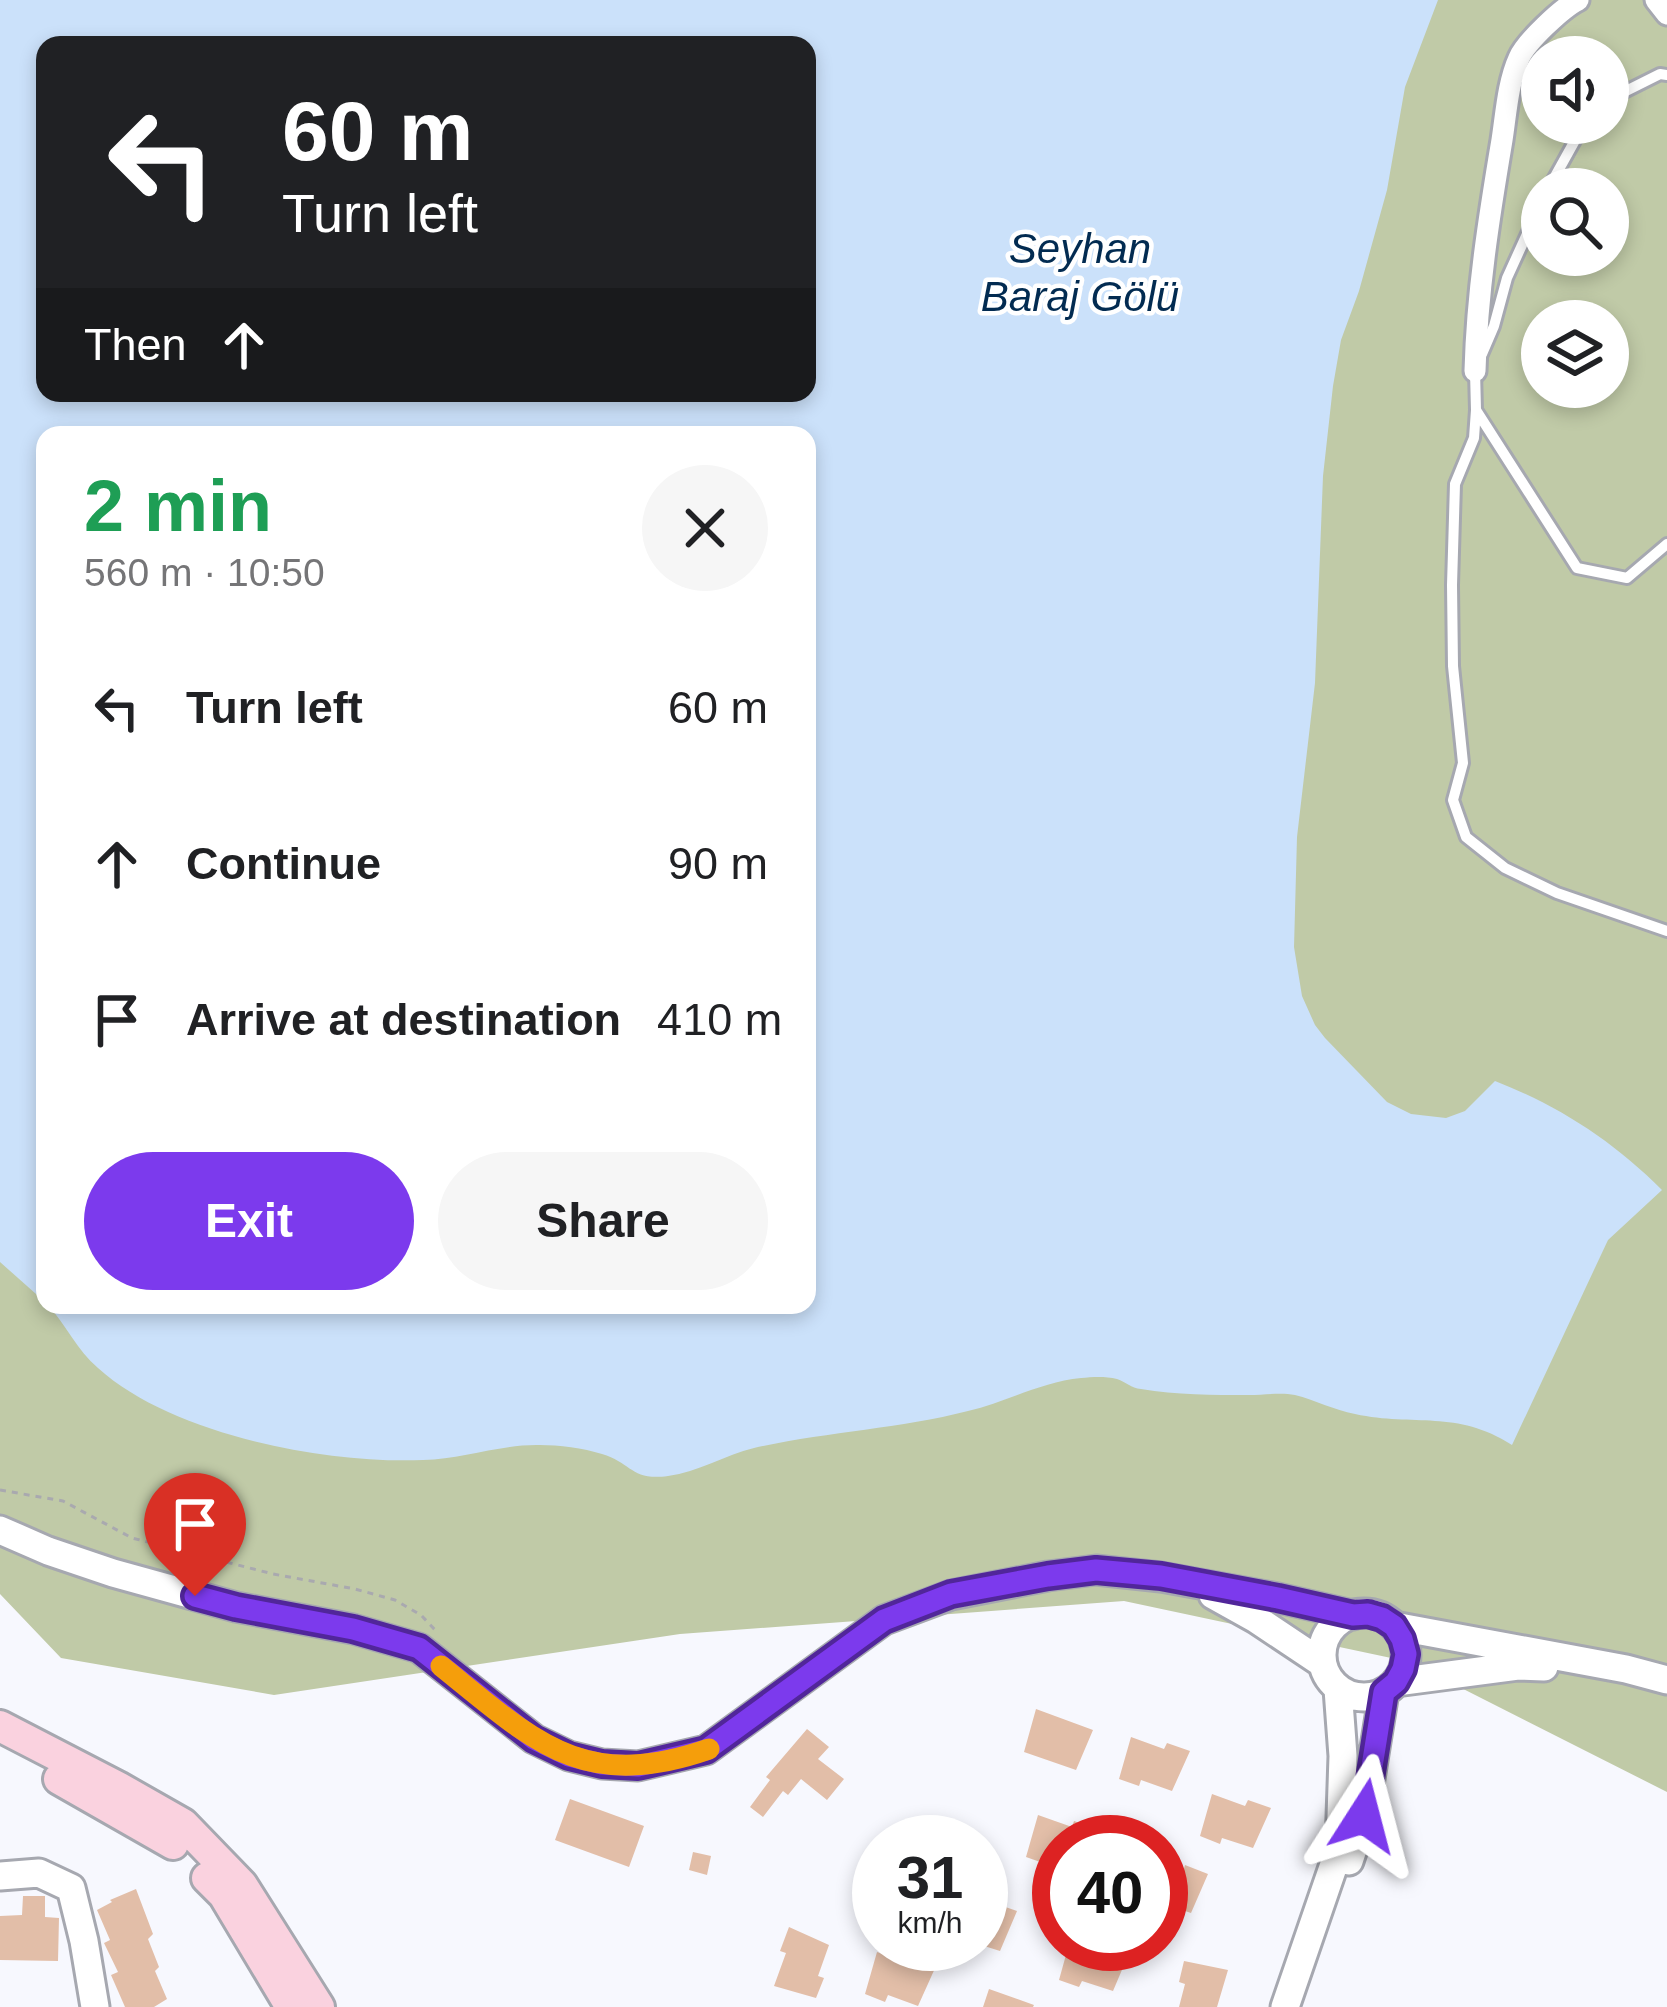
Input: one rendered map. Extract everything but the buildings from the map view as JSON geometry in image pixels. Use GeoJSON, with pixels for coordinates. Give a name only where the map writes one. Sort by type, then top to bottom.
{"type":"FeatureCollection","features":[{"type":"Feature","properties":{"kind":"main road"},"geometry":{"type":"LineString","coordinates":[[0,1726],[183,1824],[242,1885],[319,2007]]}},
{"type":"Feature","properties":{"kind":"main road"},"geometry":{"type":"LineString","coordinates":[[0,1749],[169,1839],[224,1895],[291,2007]]}},
{"type":"Feature","properties":{"kind":"street"},"geometry":{"type":"LineString","coordinates":[[1475,371],[1488,221],[1520,55],[1566,6],[1578,0]]}},
{"type":"Feature","properties":{"kind":"street"},"geometry":{"type":"LineString","coordinates":[[1656,0],[1667,14]]}},
{"type":"Feature","properties":{"kind":"street"},"geometry":{"type":"LineString","coordinates":[[0,1530],[113,1574],[419,1648],[534,1739],[569,1756],[602,1764],[638,1766],[706,1750],[884,1620],[951,1594],[1096,1570],[1161,1576],[1353,1615],[1368,1614],[1394,1626],[1667,1679]]}},
{"type":"Feature","properties":{"kind":"street"},"geometry":{"type":"LineString","coordinates":[[1194,1584],[1256,1618],[1322,1664]]}},
{"type":"Feature","properties":{"kind":"street"},"geometry":{"type":"LineString","coordinates":[[1353,1615],[1328,1633],[1322,1664],[1338,1689],[1360,1697],[1390,1687],[1518,1666],[1626,1669]]}},
{"type":"Feature","properties":{"kind":"street"},"geometry":{"type":"LineString","coordinates":[[1299,2007],[1364,1816],[1390,1687],[1403,1669],[1406,1654],[1394,1626]]}},
{"type":"Feature","properties":{"kind":"street"},"geometry":{"type":"LineString","coordinates":[[1285,2007],[1340,1847],[1343,1756],[1338,1689]]}},
{"type":"Feature","properties":{"kind":"street"},"geometry":{"type":"LineString","coordinates":[[0,1876],[39,1873],[71,1888],[94,2007]]}},
{"type":"Feature","properties":{"kind":"lane"},"geometry":{"type":"LineString","coordinates":[[1629,90],[1660,74],[1667,76]]}},
{"type":"Feature","properties":{"kind":"lane"},"geometry":{"type":"LineString","coordinates":[[1521,247],[1475,371],[1474,438],[1455,484],[1453,666],[1463,763],[1453,800],[1466,838],[1505,868],[1557,893],[1667,931]]}},
{"type":"Feature","properties":{"kind":"lane"},"geometry":{"type":"LineString","coordinates":[[1476,410],[1577,568],[1627,578],[1667,544]]}},
{"type":"Feature","properties":{"kind":"path"},"geometry":{"type":"LineString","coordinates":[[0,1490],[63,1501],[132,1538],[394,1600],[421,1616],[447,1644]]}},
{"type":"Feature","properties":{"kind":"green space"},"geometry":{"type":"Polygon","coordinates":[[[0,0],[1667,0],[1667,1792],[1410,1662],[1124,1601],[680,1634],[274,1695],[61,1658],[0,1594],[0,0]]]}},
{"type":"Feature","properties":{"kind":"water","name":"Seyhan Baraj Gölü"},"geometry":{"type":"Polygon","coordinates":[[[0,0],[1438,0],[1405,87],[1387,190],[1341,340],[1333,386],[1323,476],[1315,683],[1297,837],[1294,947],[1302,996],[1315,1025],[1387,1102],[1411,1114],[1446,1118],[1465,1111],[1495,1081],[1584,1126],[1662,1190],[1608,1240],[1512,1445],[1472,1427],[1377,1418],[1295,1395],[1168,1392],[1099,1377],[1052,1384],[942,1417],[754,1448],[668,1476],[646,1476],[602,1454],[555,1446],[525,1445],[423,1460],[342,1457],[252,1441],[166,1411],[98,1368],[55,1314],[816,1314],[816,426],[36,426],[36,1294],[0,1262],[0,0]]]}},
{"type":"Feature","properties":{"kind":"slow traffic"},"geometry":{"type":"LineString","coordinates":[[441,1666],[534,1739],[569,1756],[638,1766],[709,1749]]}},
{"type":"Feature","properties":{"kind":"route"},"geometry":{"type":"LineString","coordinates":[[195,1596],[419,1648],[534,1739],[569,1756],[638,1766],[706,1750],[884,1620],[951,1594],[1096,1570],[1161,1576],[1353,1615],[1368,1614],[1394,1626],[1406,1654],[1396,1682],[1384,1692],[1364,1816]]}}]}
